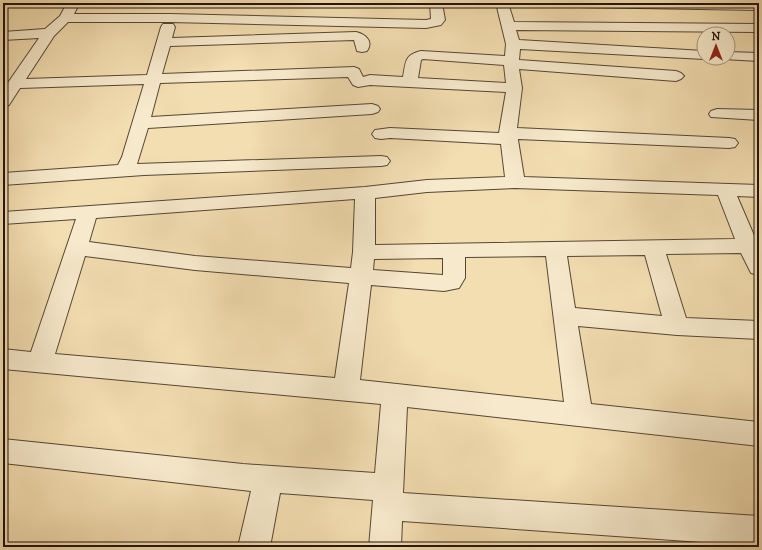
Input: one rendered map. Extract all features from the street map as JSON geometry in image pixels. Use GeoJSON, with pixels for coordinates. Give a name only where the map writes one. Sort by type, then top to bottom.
{"type":"FeatureCollection","features":[{"type":"Feature","properties":{"kind":"street"},"geometry":{"type":"LineString","coordinates":[[3,102],[49,33],[64,18],[74,3]]}},
{"type":"Feature","properties":{"kind":"street"},"geometry":{"type":"LineString","coordinates":[[64,18],[170,18],[426,24],[436,22],[436,3]]}},
{"type":"Feature","properties":{"kind":"street"},"geometry":{"type":"LineString","coordinates":[[502,3],[513,44],[511,62],[514,88],[509,136],[515,182]]}},
{"type":"Feature","properties":{"kind":"street"},"geometry":{"type":"LineString","coordinates":[[579,3],[759,6]]}},
{"type":"Feature","properties":{"kind":"street"},"geometry":{"type":"LineString","coordinates":[[125,171],[131,157],[165,42],[170,18]]}},
{"type":"Feature","properties":{"kind":"street"},"geometry":{"type":"LineString","coordinates":[[508,26],[759,28]]}},
{"type":"Feature","properties":{"kind":"street"},"geometry":{"type":"LineString","coordinates":[[3,36],[49,33]]}},
{"type":"Feature","properties":{"kind":"street"},"geometry":{"type":"LineString","coordinates":[[165,42],[356,36],[362,39],[362,48]]}},
{"type":"Feature","properties":{"kind":"street"},"geometry":{"type":"LineString","coordinates":[[513,44],[696,55]]}},
{"type":"Feature","properties":{"kind":"street"},"geometry":{"type":"LineString","coordinates":[[410,82],[414,58],[421,55],[676,76]]}},
{"type":"Feature","properties":{"kind":"street"},"geometry":{"type":"LineString","coordinates":[[736,56],[759,57]]}},
{"type":"Feature","properties":{"kind":"street"},"geometry":{"type":"LineString","coordinates":[[16,84],[354,72],[358,82],[370,80],[514,88]]}},
{"type":"Feature","properties":{"kind":"street"},"geometry":{"type":"LineString","coordinates":[[370,80],[372,109],[381,134],[379,137],[381,161],[392,190]]}},
{"type":"Feature","properties":{"kind":"street"},"geometry":{"type":"LineString","coordinates":[[141,123],[372,109]]}},
{"type":"Feature","properties":{"kind":"street"},"geometry":{"type":"LineString","coordinates":[[716,114],[759,116]]}},
{"type":"Feature","properties":{"kind":"street"},"geometry":{"type":"LineString","coordinates":[[381,134],[509,136],[729,143]]}},
{"type":"Feature","properties":{"kind":"street"},"geometry":{"type":"LineString","coordinates":[[3,179],[125,171],[381,161]]}},
{"type":"Feature","properties":{"kind":"street"},"geometry":{"type":"LineString","coordinates":[[3,218],[515,182],[759,191]]}},
{"type":"Feature","properties":{"kind":"street"},"geometry":{"type":"LineString","coordinates":[[725,189],[748,246],[759,268]]}},
{"type":"Feature","properties":{"kind":"street"},"geometry":{"type":"LineString","coordinates":[[346,390],[364,252],[365,193]]}},
{"type":"Feature","properties":{"kind":"street"},"geometry":{"type":"LineString","coordinates":[[40,362],[88,212]]}},
{"type":"Feature","properties":{"kind":"street"},"geometry":{"type":"LineString","coordinates":[[364,252],[748,246]]}},
{"type":"Feature","properties":{"kind":"street"},"geometry":{"type":"LineString","coordinates":[[77,248],[195,263],[444,283],[451,282],[454,278],[454,251]]}},
{"type":"Feature","properties":{"kind":"street"},"geometry":{"type":"LineString","coordinates":[[555,248],[579,415]]}},
{"type":"Feature","properties":{"kind":"street"},"geometry":{"type":"LineString","coordinates":[[654,248],[677,326]]}},
{"type":"Feature","properties":{"kind":"street"},"geometry":{"type":"LineString","coordinates":[[564,316],[677,326],[759,330]]}},
{"type":"Feature","properties":{"kind":"street"},"geometry":{"type":"LineString","coordinates":[[3,359],[346,390],[759,434]]}},
{"type":"Feature","properties":{"kind":"street"},"geometry":{"type":"LineString","coordinates":[[385,547],[395,395]]}},
{"type":"Feature","properties":{"kind":"street"},"geometry":{"type":"LineString","coordinates":[[3,451],[268,478],[389,497],[759,531]]}},
{"type":"Feature","properties":{"kind":"street"},"geometry":{"type":"LineString","coordinates":[[254,547],[268,478]]}}]}
